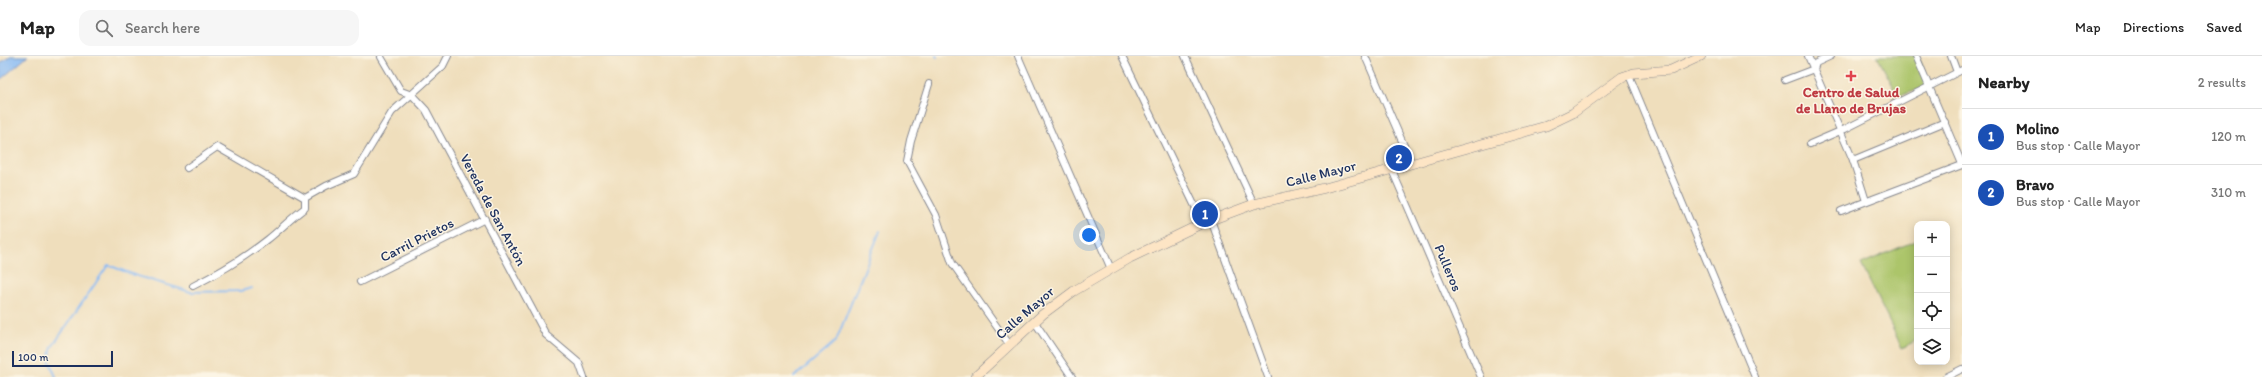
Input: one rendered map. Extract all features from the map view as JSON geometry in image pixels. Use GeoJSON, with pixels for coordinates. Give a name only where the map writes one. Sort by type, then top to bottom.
{"type":"FeatureCollection","features":[{"type":"Feature","properties":{"kind":"main road","name":"Calle Mayor"},"geometry":{"type":"LineString","coordinates":[[975,377],[1034,321],[1074,290],[1141,252],[1207,222],[1254,204],[1392,170],[1554,123],[1573,113],[1614,81],[1629,74],[1671,70],[1701,56]]}},
{"type":"Feature","properties":{"kind":"street"},"geometry":{"type":"LineString","coordinates":[[305,198],[326,186],[354,174],[392,112],[443,66],[448,56]]}},
{"type":"Feature","properties":{"kind":"street"},"geometry":{"type":"LineString","coordinates":[[1018,56],[1111,269]]}},
{"type":"Feature","properties":{"kind":"street"},"geometry":{"type":"LineString","coordinates":[[1122,56],[1207,222],[1268,377]]}},
{"type":"Feature","properties":{"kind":"street"},"geometry":{"type":"LineString","coordinates":[[1186,56],[1254,204]]}},
{"type":"Feature","properties":{"kind":"street"},"geometry":{"type":"LineString","coordinates":[[1365,56],[1412,164]]}},
{"type":"Feature","properties":{"kind":"street"},"geometry":{"type":"LineString","coordinates":[[1808,56],[1853,160],[1866,201]]}},
{"type":"Feature","properties":{"kind":"street"},"geometry":{"type":"LineString","coordinates":[[1814,69],[1816,63],[1831,56]]}},
{"type":"Feature","properties":{"kind":"street"},"geometry":{"type":"LineString","coordinates":[[1841,211],[1962,164],[1916,56]]}},
{"type":"Feature","properties":{"kind":"street"},"geometry":{"type":"LineString","coordinates":[[1810,144],[1841,131],[1960,71],[1951,56]]}},
{"type":"Feature","properties":{"kind":"street","name":"Vereda de San Antón"},"geometry":{"type":"LineString","coordinates":[[381,57],[401,91],[412,95],[426,110],[546,335],[579,363],[584,377]]}},
{"type":"Feature","properties":{"kind":"street"},"geometry":{"type":"LineString","coordinates":[[1785,80],[1814,69]]}},
{"type":"Feature","properties":{"kind":"street"},"geometry":{"type":"LineString","coordinates":[[1629,74],[1755,377]]}},
{"type":"Feature","properties":{"kind":"street"},"geometry":{"type":"LineString","coordinates":[[930,84],[911,141],[908,161],[936,215],[952,263],[1009,344]]}},
{"type":"Feature","properties":{"kind":"street"},"geometry":{"type":"LineString","coordinates":[[1853,160],[1945,122]]}},
{"type":"Feature","properties":{"kind":"street"},"geometry":{"type":"LineString","coordinates":[[187,168],[217,147],[305,198]]}},
{"type":"Feature","properties":{"kind":"street","name":"Pulleros"},"geometry":{"type":"LineString","coordinates":[[1392,170],[1481,377]]}},
{"type":"Feature","properties":{"kind":"street"},"geometry":{"type":"LineString","coordinates":[[193,286],[241,260],[269,239],[285,223],[305,208],[305,198]]}},
{"type":"Feature","properties":{"kind":"street","name":"Carril Prietos"},"geometry":{"type":"LineString","coordinates":[[360,282],[485,219]]}},
{"type":"Feature","properties":{"kind":"street"},"geometry":{"type":"LineString","coordinates":[[1034,321],[1072,377]]}},
{"type":"Feature","properties":{"kind":"street"},"geometry":{"type":"LineString","coordinates":[[1946,377],[1962,369]]}},
{"type":"Feature","properties":{"kind":"green space"},"geometry":{"type":"Polygon","coordinates":[[[1877,56],[1917,56],[1930,86],[1893,98],[1893,86],[1877,56]]]}},
{"type":"Feature","properties":{"kind":"green space"},"geometry":{"type":"Polygon","coordinates":[[[1914,241],[1914,342],[1902,348],[1861,264],[1914,241]]]}},
{"type":"Feature","properties":{"kind":"water"},"geometry":{"type":"Polygon","coordinates":[[[10,56],[28,56],[0,80],[0,64],[10,56]]]}},
{"type":"Feature","properties":{"kind":"waterway"},"geometry":{"type":"LineString","coordinates":[[794,377],[836,341],[880,231]]}},
{"type":"Feature","properties":{"kind":"waterway"},"geometry":{"type":"LineString","coordinates":[[56,377],[49,360],[52,347],[108,265],[137,276],[191,292],[241,291],[252,288]]}},
{"type":"Feature","properties":{"kind":"place","name":"Centro de Salud de Llano de Brujas"},"geometry":{"type":"Point","coordinates":[1851,76]}},
{"type":"Feature","properties":{"kind":"place","name":"Bravo"},"geometry":{"type":"Point","coordinates":[1399,158]}},
{"type":"Feature","properties":{"kind":"place","name":"Molino"},"geometry":{"type":"Point","coordinates":[1205,214]}}]}
